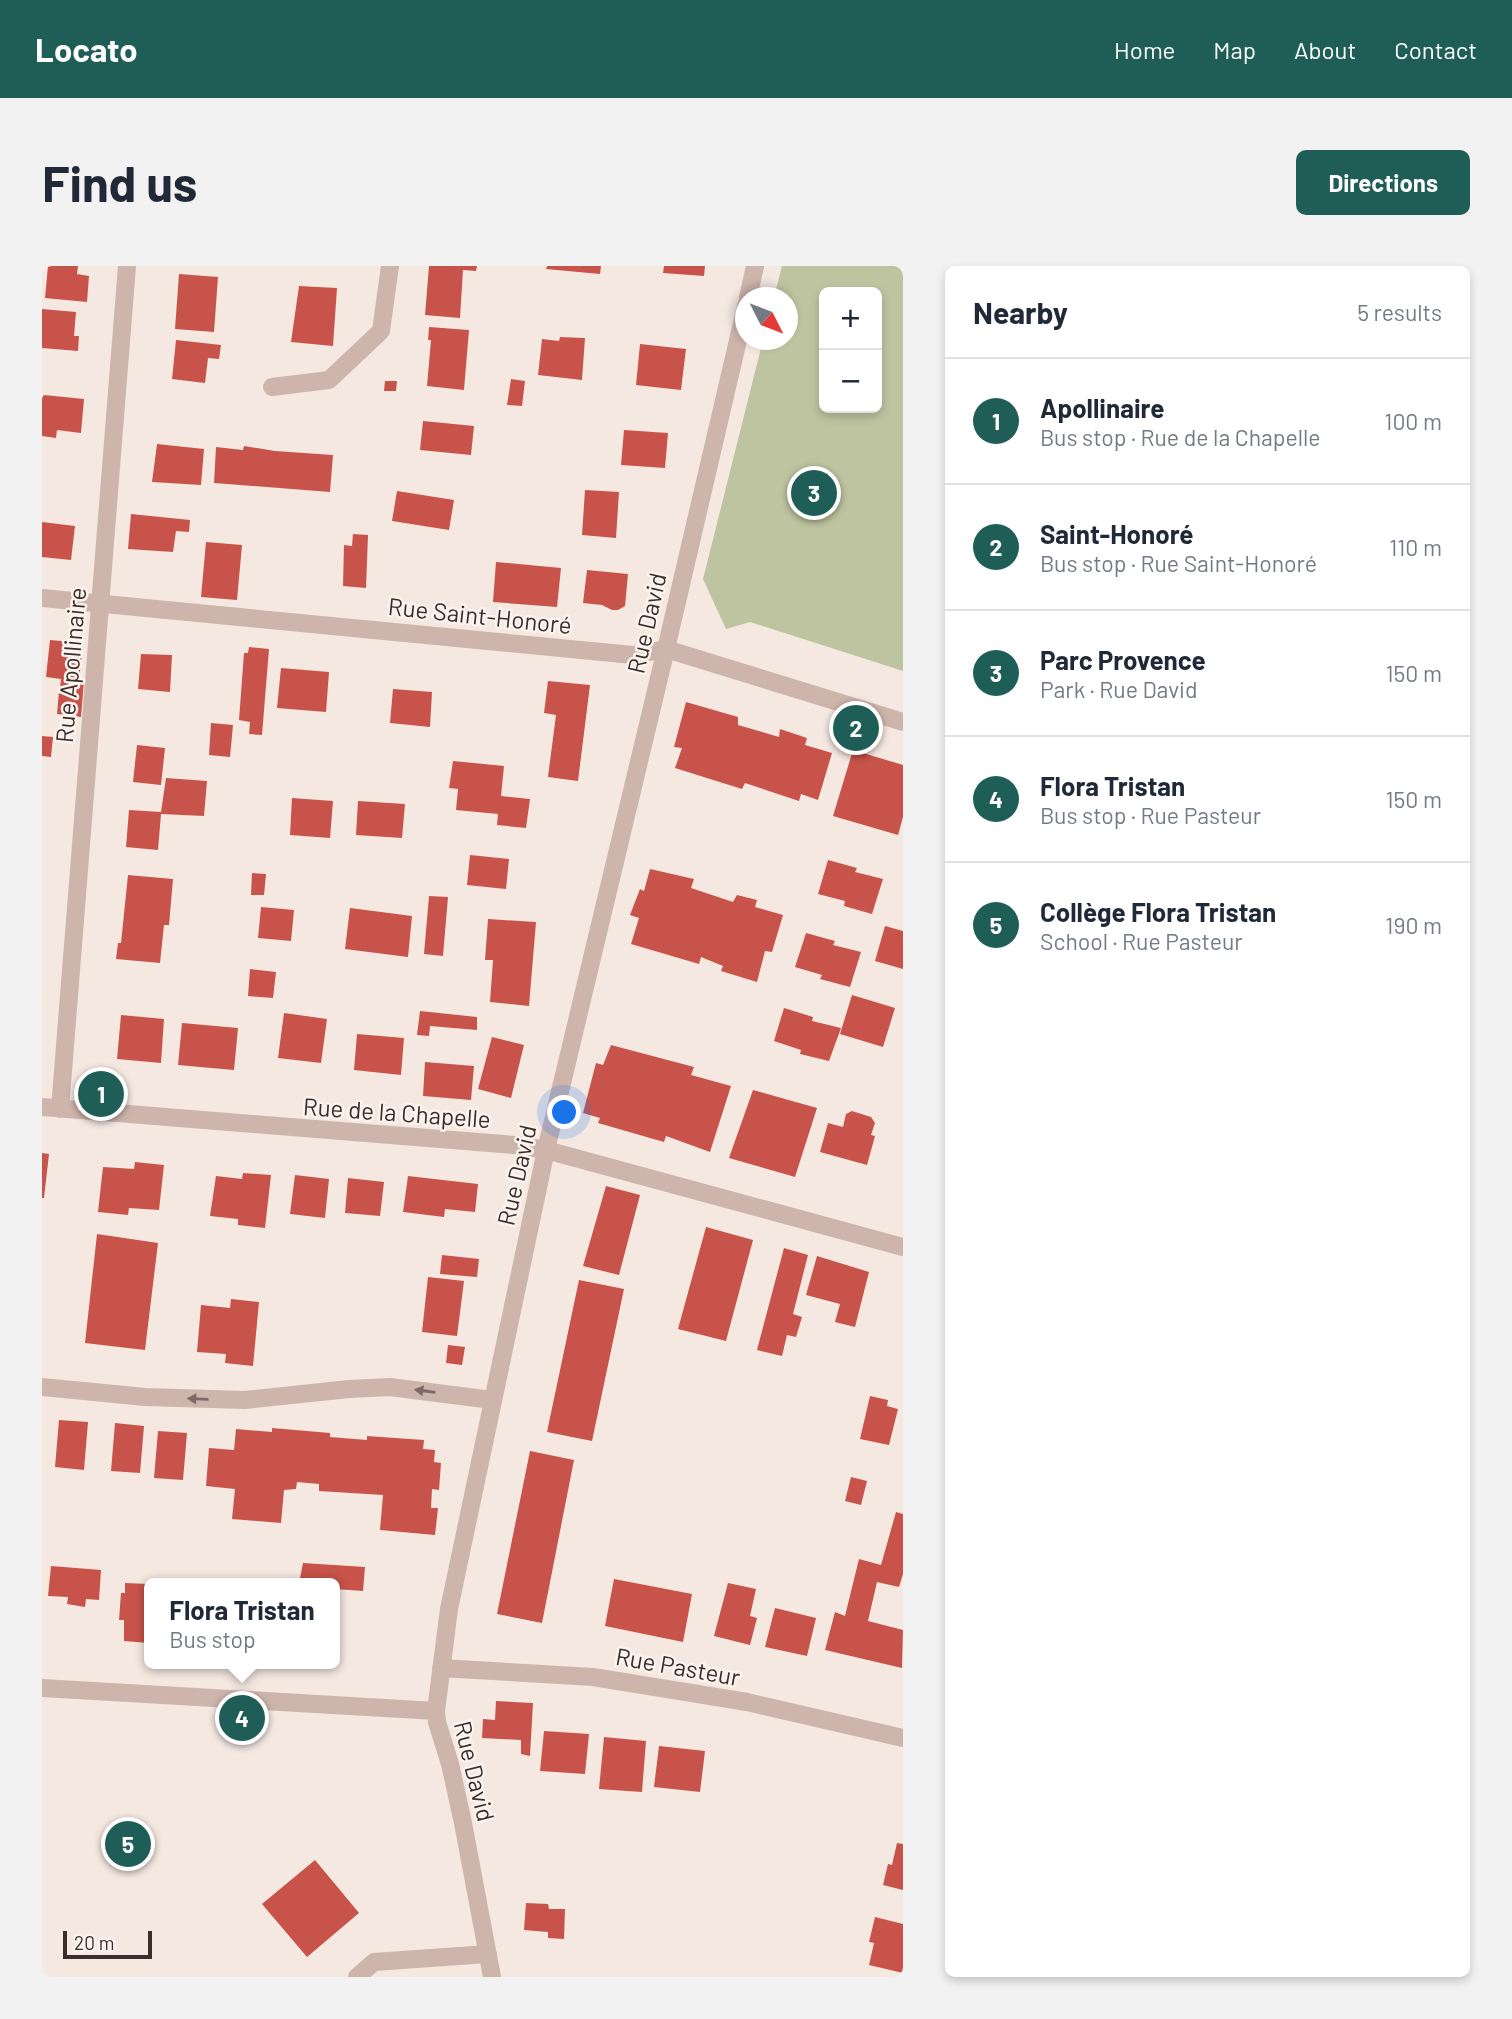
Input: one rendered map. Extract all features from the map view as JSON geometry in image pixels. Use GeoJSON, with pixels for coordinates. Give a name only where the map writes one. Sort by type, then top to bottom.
{"type":"FeatureCollection","features":[{"type":"Feature","properties":{"kind":"street","name":"Rue Apollinaire"},"geometry":{"type":"LineString","coordinates":[[51,1108],[100,603],[127,266]]}},
{"type":"Feature","properties":{"kind":"street"},"geometry":{"type":"LineString","coordinates":[[272,387],[329,380],[381,331],[390,266]]}},
{"type":"Feature","properties":{"kind":"street"},"geometry":{"type":"LineString","coordinates":[[750,287],[755,266]]}},
{"type":"Feature","properties":{"kind":"street","name":"Rue David"},"geometry":{"type":"LineString","coordinates":[[492,1977],[463,1824],[450,1764],[437,1722],[436,1711],[449,1609],[546,1150],[736,350]]}},
{"type":"Feature","properties":{"kind":"street","name":"Rue Saint-Honoré"},"geometry":{"type":"LineString","coordinates":[[42,598],[633,654],[666,649],[903,722]]}},
{"type":"Feature","properties":{"kind":"street","name":"Rue de la Chapelle"},"geometry":{"type":"LineString","coordinates":[[51,1108],[515,1145],[546,1150],[903,1247]]}},
{"type":"Feature","properties":{"kind":"street"},"geometry":{"type":"LineString","coordinates":[[42,1387],[145,1397],[245,1400],[349,1388],[390,1387],[492,1401]]}},
{"type":"Feature","properties":{"kind":"street","name":"Rue Pasteur"},"geometry":{"type":"LineString","coordinates":[[441,1668],[593,1676],[747,1702],[903,1738]]}},
{"type":"Feature","properties":{"kind":"street"},"geometry":{"type":"LineString","coordinates":[[42,1688],[436,1711]]}},
{"type":"Feature","properties":{"kind":"street"},"geometry":{"type":"LineString","coordinates":[[357,1977],[374,1962],[488,1954]]}},
{"type":"Feature","properties":{"kind":"green space"},"geometry":{"type":"Polygon","coordinates":[[[782,266],[903,266],[903,671],[750,622],[726,629],[703,579],[760,350],[798,350],[798,287],[777,287],[782,266]]]}},
{"type":"Feature","properties":{"kind":"building"},"geometry":{"type":"Polygon","coordinates":[[[48,266],[78,266],[77,274],[89,276],[87,302],[45,298],[48,266]]]}},
{"type":"Feature","properties":{"kind":"building"},"geometry":{"type":"Polygon","coordinates":[[[429,266],[477,266],[476,271],[463,270],[460,318],[425,315],[429,266]]]}},
{"type":"Feature","properties":{"kind":"building"},"geometry":{"type":"Polygon","coordinates":[[[547,266],[601,266],[600,274],[546,269],[547,266]]]}},
{"type":"Feature","properties":{"kind":"building"},"geometry":{"type":"Polygon","coordinates":[[[664,266],[705,266],[704,276],[663,273],[664,266]]]}},
{"type":"Feature","properties":{"kind":"building"},"geometry":{"type":"Polygon","coordinates":[[[179,274],[218,277],[214,332],[175,329],[179,274]]]}},
{"type":"Feature","properties":{"kind":"building"},"geometry":{"type":"Polygon","coordinates":[[[299,286],[337,288],[333,346],[291,342],[299,286]]]}},
{"type":"Feature","properties":{"kind":"building"},"geometry":{"type":"Polygon","coordinates":[[[42,309],[76,312],[74,336],[79,336],[78,351],[42,348],[42,309]]]}},
{"type":"Feature","properties":{"kind":"building"},"geometry":{"type":"Polygon","coordinates":[[[429,327],[469,330],[464,390],[427,386],[431,340],[428,340],[429,327]]]}},
{"type":"Feature","properties":{"kind":"building"},"geometry":{"type":"Polygon","coordinates":[[[560,337],[585,338],[582,380],[538,375],[542,339],[559,341],[560,337]]]}},
{"type":"Feature","properties":{"kind":"building"},"geometry":{"type":"Polygon","coordinates":[[[176,340],[221,345],[219,359],[208,358],[205,383],[172,379],[176,340]]]}},
{"type":"Feature","properties":{"kind":"building"},"geometry":{"type":"Polygon","coordinates":[[[640,344],[686,349],[681,390],[636,385],[640,344]]]}},
{"type":"Feature","properties":{"kind":"building"},"geometry":{"type":"Polygon","coordinates":[[[511,379],[525,381],[522,406],[507,405],[511,379]]]}},
{"type":"Feature","properties":{"kind":"building"},"geometry":{"type":"Polygon","coordinates":[[[385,381],[397,381],[396,391],[384,391],[385,381]]]}},
{"type":"Feature","properties":{"kind":"building"},"geometry":{"type":"Polygon","coordinates":[[[44,395],[84,399],[81,433],[57,430],[56,438],[42,436],[44,395]]]}},
{"type":"Feature","properties":{"kind":"building"},"geometry":{"type":"Polygon","coordinates":[[[423,421],[474,426],[471,455],[420,450],[423,421]]]}},
{"type":"Feature","properties":{"kind":"building"},"geometry":{"type":"Polygon","coordinates":[[[624,430],[668,433],[665,468],[621,465],[624,430]]]}},
{"type":"Feature","properties":{"kind":"building"},"geometry":{"type":"Polygon","coordinates":[[[157,444],[204,449],[201,485],[152,482],[157,444]]]}},
{"type":"Feature","properties":{"kind":"building"},"geometry":{"type":"Polygon","coordinates":[[[244,446],[333,455],[330,492],[214,483],[216,447],[243,450],[244,446]]]}},
{"type":"Feature","properties":{"kind":"building"},"geometry":{"type":"Polygon","coordinates":[[[585,490],[619,492],[616,538],[582,535],[585,490]]]}},
{"type":"Feature","properties":{"kind":"building"},"geometry":{"type":"Polygon","coordinates":[[[397,491],[454,500],[449,530],[392,521],[397,491]]]}},
{"type":"Feature","properties":{"kind":"building"},"geometry":{"type":"Polygon","coordinates":[[[131,514],[190,520],[189,532],[176,531],[173,552],[128,549],[131,514]]]}},
{"type":"Feature","properties":{"kind":"building"},"geometry":{"type":"Polygon","coordinates":[[[42,522],[75,526],[71,560],[42,557],[42,522]]]}},
{"type":"Feature","properties":{"kind":"building"},"geometry":{"type":"Polygon","coordinates":[[[353,534],[368,535],[366,588],[343,586],[344,545],[352,546],[353,534]]]}},
{"type":"Feature","properties":{"kind":"building"},"geometry":{"type":"Polygon","coordinates":[[[206,542],[242,545],[237,600],[201,597],[206,542]]]}},
{"type":"Feature","properties":{"kind":"building"},"geometry":{"type":"Polygon","coordinates":[[[496,562],[561,568],[557,607],[493,602],[496,562]]]}},
{"type":"Feature","properties":{"kind":"building"},"geometry":{"type":"Polygon","coordinates":[[[587,570],[628,574],[625,606],[612,610],[602,605],[583,603],[587,570]]]}},
{"type":"Feature","properties":{"kind":"building"},"geometry":{"type":"Polygon","coordinates":[[[50,640],[83,643],[79,680],[84,681],[81,717],[57,714],[59,691],[74,693],[75,680],[69,679],[68,689],[60,688],[61,679],[46,677],[50,640]]]}},
{"type":"Feature","properties":{"kind":"building"},"geometry":{"type":"Polygon","coordinates":[[[249,647],[269,649],[262,735],[249,734],[250,722],[239,720],[244,653],[248,653],[249,647]]]}},
{"type":"Feature","properties":{"kind":"building"},"geometry":{"type":"Polygon","coordinates":[[[141,654],[172,655],[170,692],[138,689],[141,654]]]}},
{"type":"Feature","properties":{"kind":"building"},"geometry":{"type":"Polygon","coordinates":[[[281,668],[329,672],[326,712],[277,708],[281,668]]]}},
{"type":"Feature","properties":{"kind":"building"},"geometry":{"type":"Polygon","coordinates":[[[548,681],[590,685],[578,781],[548,777],[556,715],[544,713],[548,681]]]}},
{"type":"Feature","properties":{"kind":"building"},"geometry":{"type":"Polygon","coordinates":[[[393,689],[432,692],[430,727],[390,723],[393,689]]]}},
{"type":"Feature","properties":{"kind":"building"},"geometry":{"type":"Polygon","coordinates":[[[686,702],[738,717],[738,725],[779,737],[780,729],[807,738],[805,745],[832,753],[818,800],[801,794],[799,801],[745,783],[742,789],[675,768],[682,748],[674,747],[686,702]]]}},
{"type":"Feature","properties":{"kind":"building"},"geometry":{"type":"Polygon","coordinates":[[[211,723],[233,725],[230,757],[209,755],[211,723]]]}},
{"type":"Feature","properties":{"kind":"building"},"geometry":{"type":"Polygon","coordinates":[[[42,736],[53,737],[51,757],[42,756],[42,736]]]}},
{"type":"Feature","properties":{"kind":"building"},"geometry":{"type":"Polygon","coordinates":[[[137,745],[165,748],[161,785],[133,782],[137,745]]]}},
{"type":"Feature","properties":{"kind":"building"},"geometry":{"type":"Polygon","coordinates":[[[853,750],[903,765],[903,817],[898,835],[833,816],[853,750]]]}},
{"type":"Feature","properties":{"kind":"building"},"geometry":{"type":"Polygon","coordinates":[[[453,761],[504,766],[501,796],[530,799],[526,828],[497,825],[498,814],[456,810],[458,789],[449,788],[453,761]]]}},
{"type":"Feature","properties":{"kind":"building"},"geometry":{"type":"Polygon","coordinates":[[[166,778],[207,781],[204,816],[161,814],[158,850],[126,847],[129,810],[161,812],[166,778]]]}},
{"type":"Feature","properties":{"kind":"building"},"geometry":{"type":"Polygon","coordinates":[[[292,798],[333,801],[330,838],[290,835],[292,798]]]}},
{"type":"Feature","properties":{"kind":"building"},"geometry":{"type":"Polygon","coordinates":[[[358,801],[405,804],[402,838],[356,835],[358,801]]]}},
{"type":"Feature","properties":{"kind":"building"},"geometry":{"type":"Polygon","coordinates":[[[470,855],[509,859],[506,889],[467,885],[470,855]]]}},
{"type":"Feature","properties":{"kind":"building"},"geometry":{"type":"Polygon","coordinates":[[[828,860],[857,868],[855,872],[883,879],[872,914],[844,906],[845,901],[818,894],[828,860]]]}},
{"type":"Feature","properties":{"kind":"building"},"geometry":{"type":"Polygon","coordinates":[[[650,869],[694,879],[691,888],[733,902],[737,895],[757,900],[755,907],[783,915],[772,952],[765,951],[757,982],[721,971],[723,966],[701,957],[699,964],[631,944],[639,918],[630,915],[640,889],[644,891],[650,869]]]}},
{"type":"Feature","properties":{"kind":"building"},"geometry":{"type":"Polygon","coordinates":[[[252,873],[266,874],[264,895],[251,895],[252,873]]]}},
{"type":"Feature","properties":{"kind":"building"},"geometry":{"type":"Polygon","coordinates":[[[128,875],[173,879],[169,925],[164,925],[160,963],[116,959],[118,943],[121,943],[128,875]]]}},
{"type":"Feature","properties":{"kind":"building"},"geometry":{"type":"Polygon","coordinates":[[[429,896],[448,897],[443,956],[424,954],[429,896]]]}},
{"type":"Feature","properties":{"kind":"building"},"geometry":{"type":"Polygon","coordinates":[[[261,907],[294,910],[291,941],[258,938],[261,907]]]}},
{"type":"Feature","properties":{"kind":"building"},"geometry":{"type":"Polygon","coordinates":[[[350,908],[412,916],[408,957],[345,949],[350,908]]]}},
{"type":"Feature","properties":{"kind":"building"},"geometry":{"type":"Polygon","coordinates":[[[488,919],[536,922],[529,1006],[490,1002],[493,960],[485,960],[488,919]]]}},
{"type":"Feature","properties":{"kind":"building"},"geometry":{"type":"Polygon","coordinates":[[[885,926],[903,931],[903,969],[875,961],[885,926]]]}},
{"type":"Feature","properties":{"kind":"building"},"geometry":{"type":"Polygon","coordinates":[[[806,933],[835,941],[833,945],[861,952],[850,987],[820,979],[822,975],[795,967],[806,933]]]}},
{"type":"Feature","properties":{"kind":"building"},"geometry":{"type":"Polygon","coordinates":[[[250,969],[276,972],[273,998],[248,996],[250,969]]]}},
{"type":"Feature","properties":{"kind":"building"},"geometry":{"type":"Polygon","coordinates":[[[852,995],[895,1008],[883,1047],[840,1034],[852,995]]]}},
{"type":"Feature","properties":{"kind":"building"},"geometry":{"type":"Polygon","coordinates":[[[784,1008],[813,1017],[812,1021],[841,1028],[829,1061],[800,1054],[801,1050],[774,1041],[784,1008]]]}},
{"type":"Feature","properties":{"kind":"building"},"geometry":{"type":"Polygon","coordinates":[[[420,1011],[477,1017],[477,1030],[430,1026],[429,1036],[417,1035],[420,1011]]]}},
{"type":"Feature","properties":{"kind":"building"},"geometry":{"type":"Polygon","coordinates":[[[284,1013],[327,1019],[321,1063],[278,1058],[284,1013]]]}},
{"type":"Feature","properties":{"kind":"building"},"geometry":{"type":"Polygon","coordinates":[[[121,1015],[164,1019],[161,1063],[117,1059],[121,1015]]]}},
{"type":"Feature","properties":{"kind":"building"},"geometry":{"type":"Polygon","coordinates":[[[182,1023],[238,1028],[234,1070],[178,1065],[182,1023]]]}},
{"type":"Feature","properties":{"kind":"building"},"geometry":{"type":"Polygon","coordinates":[[[357,1034],[404,1038],[401,1075],[354,1070],[357,1034]]]}},
{"type":"Feature","properties":{"kind":"building"},"geometry":{"type":"Polygon","coordinates":[[[492,1037],[524,1045],[511,1098],[478,1089],[492,1037]]]}},
{"type":"Feature","properties":{"kind":"building"},"geometry":{"type":"Polygon","coordinates":[[[611,1045],[694,1067],[691,1075],[731,1086],[710,1152],[666,1136],[664,1142],[598,1123],[600,1118],[583,1113],[596,1063],[603,1065],[611,1045]]]}},
{"type":"Feature","properties":{"kind":"building"},"geometry":{"type":"Polygon","coordinates":[[[425,1062],[474,1066],[471,1100],[423,1096],[425,1062]]]}},
{"type":"Feature","properties":{"kind":"building"},"geometry":{"type":"Polygon","coordinates":[[[753,1090],[817,1108],[795,1177],[729,1158],[753,1090]]]}},
{"type":"Feature","properties":{"kind":"building"},"geometry":{"type":"Polygon","coordinates":[[[852,1111],[871,1117],[875,1123],[871,1135],[875,1136],[867,1165],[820,1152],[828,1123],[843,1127],[846,1114],[852,1111]]]}},
{"type":"Feature","properties":{"kind":"building"},"geometry":{"type":"Polygon","coordinates":[[[42,1153],[49,1154],[44,1198],[42,1198],[42,1153]]]}},
{"type":"Feature","properties":{"kind":"building"},"geometry":{"type":"Polygon","coordinates":[[[135,1162],[164,1165],[159,1210],[129,1208],[128,1215],[98,1212],[103,1167],[134,1169],[135,1162]]]}},
{"type":"Feature","properties":{"kind":"building"},"geometry":{"type":"Polygon","coordinates":[[[243,1173],[271,1175],[265,1228],[238,1225],[238,1219],[210,1216],[216,1176],[242,1179],[243,1173]]]}},
{"type":"Feature","properties":{"kind":"building"},"geometry":{"type":"Polygon","coordinates":[[[295,1175],[329,1179],[325,1218],[290,1214],[295,1175]]]}},
{"type":"Feature","properties":{"kind":"building"},"geometry":{"type":"Polygon","coordinates":[[[408,1176],[478,1184],[475,1212],[445,1209],[444,1217],[403,1212],[408,1176]]]}},
{"type":"Feature","properties":{"kind":"building"},"geometry":{"type":"Polygon","coordinates":[[[348,1178],[384,1182],[380,1216],[345,1213],[348,1178]]]}},
{"type":"Feature","properties":{"kind":"building"},"geometry":{"type":"Polygon","coordinates":[[[606,1186],[640,1195],[619,1275],[583,1266],[606,1186]]]}},
{"type":"Feature","properties":{"kind":"building"},"geometry":{"type":"Polygon","coordinates":[[[706,1227],[753,1240],[726,1341],[678,1329],[706,1227]]]}},
{"type":"Feature","properties":{"kind":"building"},"geometry":{"type":"Polygon","coordinates":[[[97,1234],[158,1243],[145,1350],[85,1343],[97,1234]]]}},
{"type":"Feature","properties":{"kind":"building"},"geometry":{"type":"Polygon","coordinates":[[[784,1248],[808,1255],[793,1314],[802,1317],[796,1337],[787,1335],[782,1356],[757,1350],[784,1248]]]}},
{"type":"Feature","properties":{"kind":"building"},"geometry":{"type":"Polygon","coordinates":[[[442,1255],[479,1259],[477,1277],[440,1274],[442,1255]]]}},
{"type":"Feature","properties":{"kind":"building"},"geometry":{"type":"Polygon","coordinates":[[[817,1256],[869,1272],[855,1327],[835,1322],[840,1304],[806,1295],[817,1256]]]}},
{"type":"Feature","properties":{"kind":"building"},"geometry":{"type":"Polygon","coordinates":[[[428,1277],[464,1281],[457,1336],[422,1332],[428,1277]]]}},
{"type":"Feature","properties":{"kind":"building"},"geometry":{"type":"Polygon","coordinates":[[[579,1280],[624,1289],[592,1441],[547,1432],[579,1280]]]}},
{"type":"Feature","properties":{"kind":"building"},"geometry":{"type":"Polygon","coordinates":[[[231,1299],[259,1302],[253,1366],[225,1363],[226,1354],[197,1352],[201,1305],[230,1308],[231,1299]]]}},
{"type":"Feature","properties":{"kind":"building"},"geometry":{"type":"Polygon","coordinates":[[[448,1345],[465,1347],[462,1365],[446,1363],[448,1345]]]}},
{"type":"Feature","properties":{"kind":"building"},"geometry":{"type":"Polygon","coordinates":[[[870,1396],[888,1400],[887,1406],[898,1409],[889,1445],[860,1439],[870,1396]]]}},
{"type":"Feature","properties":{"kind":"building"},"geometry":{"type":"Polygon","coordinates":[[[59,1420],[88,1422],[84,1470],[55,1467],[59,1420]]]}},
{"type":"Feature","properties":{"kind":"building"},"geometry":{"type":"Polygon","coordinates":[[[115,1423],[144,1426],[140,1473],[111,1471],[115,1423]]]}},
{"type":"Feature","properties":{"kind":"building"},"geometry":{"type":"Polygon","coordinates":[[[272,1428],[330,1433],[330,1437],[367,1440],[367,1436],[424,1440],[423,1449],[435,1450],[434,1462],[441,1463],[439,1490],[432,1489],[431,1508],[438,1508],[435,1535],[380,1530],[383,1495],[319,1491],[319,1484],[297,1482],[296,1489],[284,1490],[281,1523],[232,1519],[235,1489],[206,1486],[209,1448],[234,1450],[236,1429],[272,1432],[272,1428]]]}},
{"type":"Feature","properties":{"kind":"building"},"geometry":{"type":"Polygon","coordinates":[[[158,1431],[187,1433],[183,1480],[154,1478],[158,1431]]]}},
{"type":"Feature","properties":{"kind":"building"},"geometry":{"type":"Polygon","coordinates":[[[530,1451],[574,1460],[542,1623],[497,1614],[530,1451]]]}},
{"type":"Feature","properties":{"kind":"building"},"geometry":{"type":"Polygon","coordinates":[[[851,1477],[867,1481],[861,1505],[845,1501],[851,1477]]]}},
{"type":"Feature","properties":{"kind":"building"},"geometry":{"type":"Polygon","coordinates":[[[896,1512],[903,1514],[903,1574],[899,1587],[877,1582],[868,1621],[903,1630],[902,1668],[825,1650],[835,1612],[845,1616],[859,1559],[881,1565],[896,1512]]]}},
{"type":"Feature","properties":{"kind":"building"},"geometry":{"type":"Polygon","coordinates":[[[303,1563],[365,1567],[363,1591],[340,1589],[340,1578],[300,1578],[303,1563]]]}},
{"type":"Feature","properties":{"kind":"building"},"geometry":{"type":"Polygon","coordinates":[[[51,1566],[101,1570],[99,1600],[86,1599],[85,1607],[67,1604],[68,1597],[48,1596],[51,1566]]]}},
{"type":"Feature","properties":{"kind":"building"},"geometry":{"type":"Polygon","coordinates":[[[614,1579],[692,1594],[683,1642],[605,1626],[614,1579]]]}},
{"type":"Feature","properties":{"kind":"building"},"geometry":{"type":"Polygon","coordinates":[[[125,1583],[144,1584],[144,1643],[124,1641],[124,1620],[119,1620],[121,1593],[125,1593],[125,1583]]]}},
{"type":"Feature","properties":{"kind":"building"},"geometry":{"type":"Polygon","coordinates":[[[728,1583],[756,1589],[750,1616],[757,1618],[750,1645],[714,1636],[728,1583]]]}},
{"type":"Feature","properties":{"kind":"building"},"geometry":{"type":"Polygon","coordinates":[[[775,1608],[816,1618],[807,1656],[765,1647],[775,1608]]]}},
{"type":"Feature","properties":{"kind":"building"},"geometry":{"type":"Polygon","coordinates":[[[496,1701],[533,1703],[530,1756],[521,1754],[521,1740],[482,1738],[483,1719],[495,1720],[496,1701]]]}},
{"type":"Feature","properties":{"kind":"building"},"geometry":{"type":"Polygon","coordinates":[[[544,1731],[589,1734],[585,1774],[540,1771],[544,1731]]]}},
{"type":"Feature","properties":{"kind":"building"},"geometry":{"type":"Polygon","coordinates":[[[604,1737],[646,1741],[642,1792],[599,1789],[604,1737]]]}},
{"type":"Feature","properties":{"kind":"building"},"geometry":{"type":"Polygon","coordinates":[[[659,1746],[705,1751],[700,1792],[654,1787],[659,1746]]]}},
{"type":"Feature","properties":{"kind":"building"},"geometry":{"type":"Polygon","coordinates":[[[897,1843],[903,1844],[903,1890],[883,1885],[888,1864],[892,1865],[897,1843]]]}},
{"type":"Feature","properties":{"kind":"building"},"geometry":{"type":"Polygon","coordinates":[[[315,1860],[359,1913],[307,1957],[262,1904],[315,1860]]]}},
{"type":"Feature","properties":{"kind":"building"},"geometry":{"type":"Polygon","coordinates":[[[526,1903],[548,1904],[549,1909],[565,1909],[564,1939],[548,1938],[548,1932],[524,1930],[526,1903]]]}},
{"type":"Feature","properties":{"kind":"building"},"geometry":{"type":"Polygon","coordinates":[[[875,1917],[903,1924],[903,1973],[869,1965],[874,1943],[869,1942],[875,1917]]]}},
{"type":"Feature","properties":{"kind":"place","name":"Parc Provence"},"geometry":{"type":"Point","coordinates":[814,493]}},
{"type":"Feature","properties":{"kind":"place","name":"Saint-Honoré"},"geometry":{"type":"Point","coordinates":[856,728]}},
{"type":"Feature","properties":{"kind":"place","name":"Apollinaire"},"geometry":{"type":"Point","coordinates":[101,1094]}},
{"type":"Feature","properties":{"kind":"place","name":"Flora Tristan"},"geometry":{"type":"Point","coordinates":[242,1718]}},
{"type":"Feature","properties":{"kind":"place","name":"Collège Flora Tristan"},"geometry":{"type":"Point","coordinates":[128,1844]}}]}
